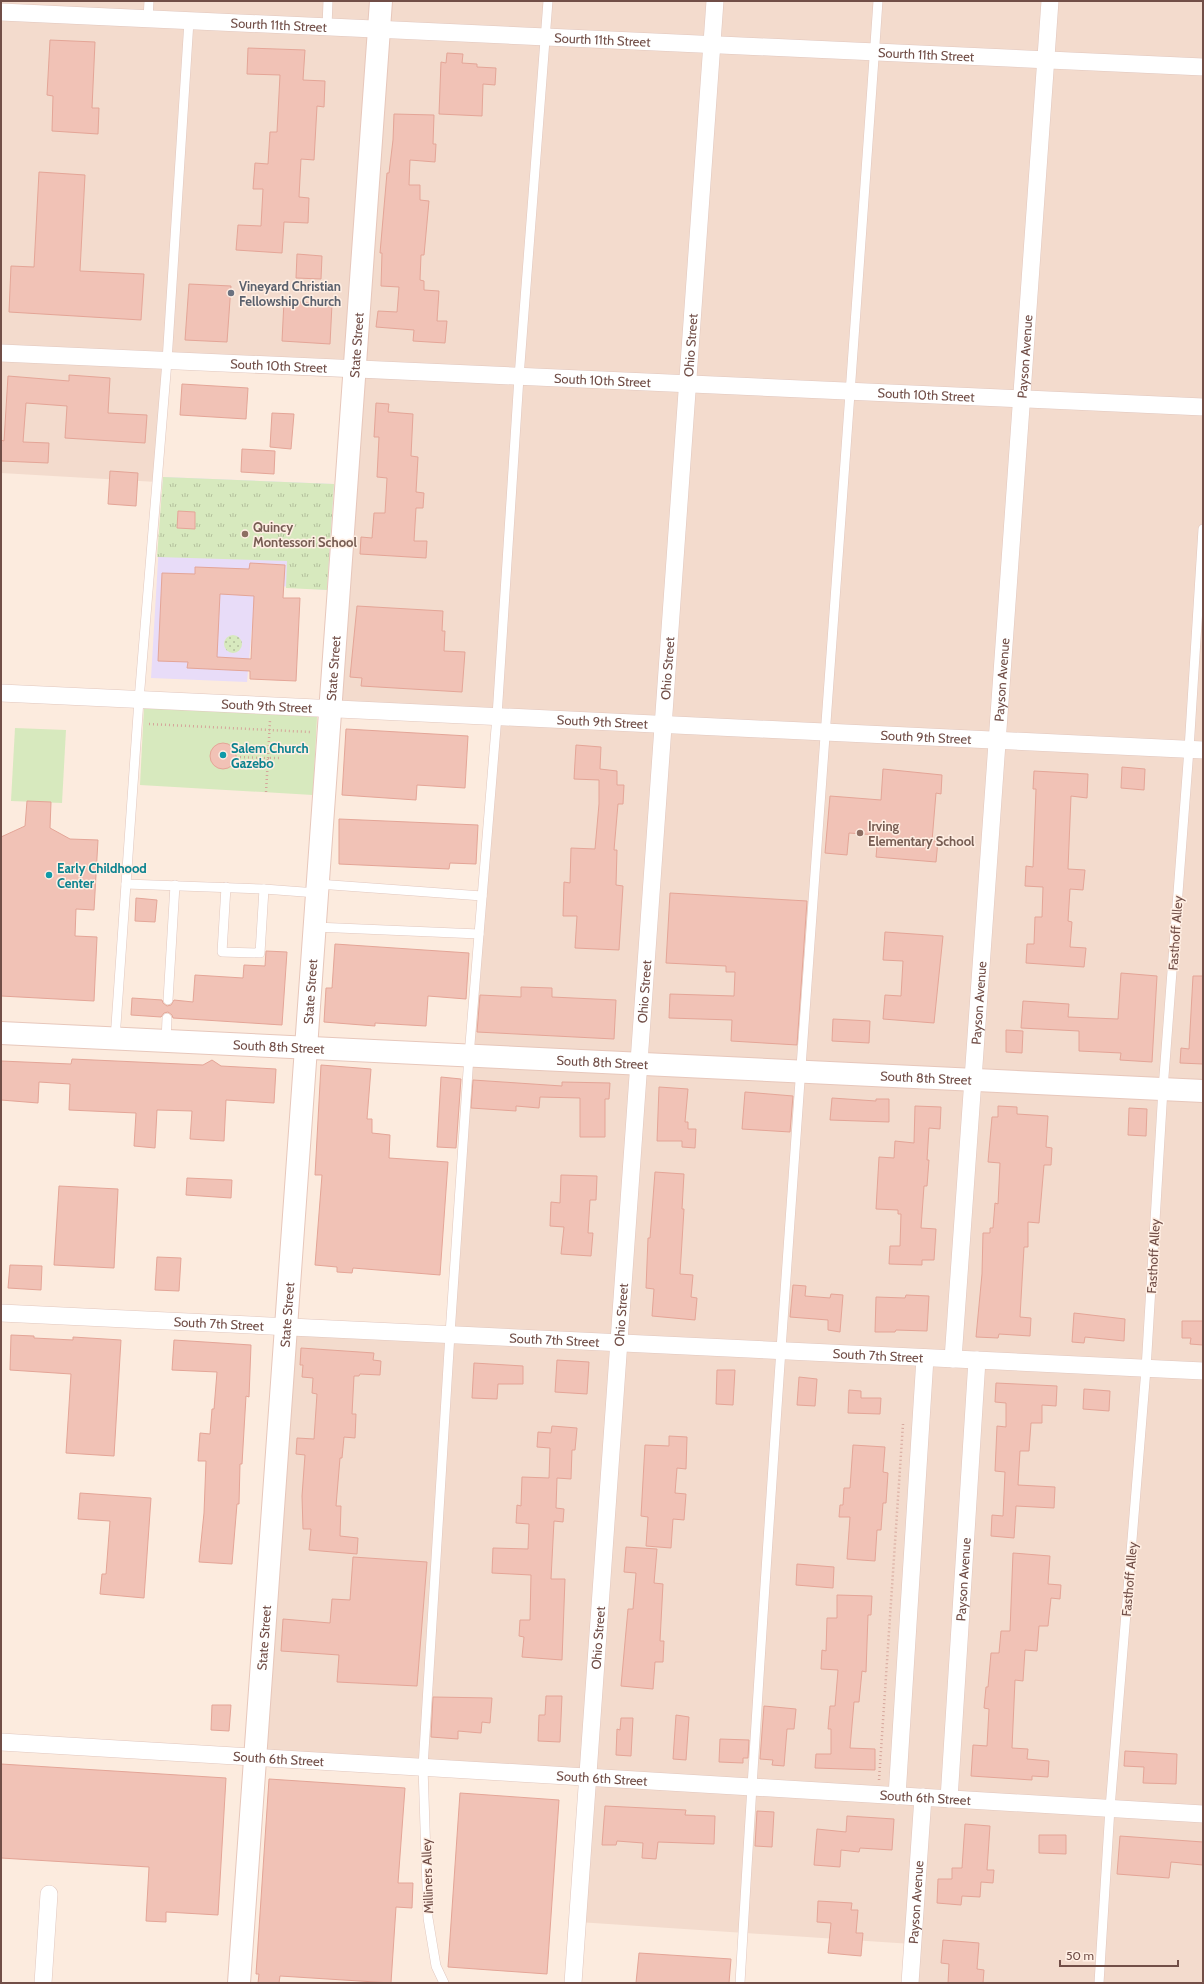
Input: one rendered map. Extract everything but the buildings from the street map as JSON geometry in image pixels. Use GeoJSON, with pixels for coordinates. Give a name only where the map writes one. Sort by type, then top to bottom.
{"type":"FeatureCollection","features":[{"type":"Feature","properties":{"kind":"street","name":"State Street"},"geometry":{"type":"LineString","coordinates":[[239,1983],[381,1]]}},
{"type":"Feature","properties":{"kind":"street","name":"Ohio Street"},"geometry":{"type":"LineString","coordinates":[[573,1983],[715,1]]}},
{"type":"Feature","properties":{"kind":"street","name":"Payson Avenue"},"geometry":{"type":"LineString","coordinates":[[953,1359],[1050,1]]}},
{"type":"Feature","properties":{"kind":"street","name":"Sourth 11th Street"},"geometry":{"type":"LineString","coordinates":[[1,12],[1203,67]]}},
{"type":"Feature","properties":{"kind":"street","name":"South 10th Street"},"geometry":{"type":"LineString","coordinates":[[1,353],[1203,407]]}},
{"type":"Feature","properties":{"kind":"street","name":"South 9th Street"},"geometry":{"type":"LineString","coordinates":[[1,693],[1196,750]]}},
{"type":"Feature","properties":{"kind":"street","name":"South 8th Street"},"geometry":{"type":"LineString","coordinates":[[1,1033],[306,1049],[1203,1091]]}},
{"type":"Feature","properties":{"kind":"street","name":"South 7th Street"},"geometry":{"type":"LineString","coordinates":[[1,1313],[1203,1371]]}},
{"type":"Feature","properties":{"kind":"street"},"geometry":{"type":"LineString","coordinates":[[897,1796],[925,1358]]}},
{"type":"Feature","properties":{"kind":"street","name":"Payson Avenue"},"geometry":{"type":"LineString","coordinates":[[949,1799],[977,1360]]}},
{"type":"Feature","properties":{"kind":"street","name":"South 6th Street"},"geometry":{"type":"LineString","coordinates":[[1,1742],[1203,1814]]}},
{"type":"Feature","properties":{"kind":"street","name":"Payson Avenue"},"geometry":{"type":"LineString","coordinates":[[910,1983],[923,1797]]}},
{"type":"Feature","properties":{"kind":"street"},"geometry":{"type":"LineString","coordinates":[[43,1983],[49,1894]]}},
{"type":"Feature","properties":{"kind":"lane"},"geometry":{"type":"LineString","coordinates":[[148,19],[149,1]]}},
{"type":"Feature","properties":{"kind":"lane"},"geometry":{"type":"LineString","coordinates":[[327,27],[328,1]]}},
{"type":"Feature","properties":{"kind":"lane","name":"Milliners Alley"},"geometry":{"type":"LineString","coordinates":[[444,1983],[436,1966],[428,1918],[423,1767],[469,1056],[497,716],[519,376],[548,1]]}},
{"type":"Feature","properties":{"kind":"lane"},"geometry":{"type":"LineString","coordinates":[[740,1983],[800,1072],[851,391],[878,1]]}},
{"type":"Feature","properties":{"kind":"lane"},"geometry":{"type":"LineString","coordinates":[[115,1039],[137,724],[167,361],[189,21]]}},
{"type":"Feature","properties":{"kind":"lane","name":"Fasthoff Alley"},"geometry":{"type":"LineString","coordinates":[[1099,1983],[1110,1808],[1146,1369],[1163,1089],[1196,750],[1203,529]]}},
{"type":"Feature","properties":{"kind":"lane"},"geometry":{"type":"LineString","coordinates":[[126,884],[264,889],[317,888],[482,896]]}},
{"type":"Feature","properties":{"kind":"lane"},"geometry":{"type":"LineString","coordinates":[[168,1000],[175,885]]}},
{"type":"Feature","properties":{"kind":"lane"},"geometry":{"type":"LineString","coordinates":[[226,887],[222,952],[260,953],[264,889]]}},
{"type":"Feature","properties":{"kind":"lane"},"geometry":{"type":"LineString","coordinates":[[314,927],[479,934]]}},
{"type":"Feature","properties":{"kind":"lane"},"geometry":{"type":"LineString","coordinates":[[166,1042],[167,1018]]}},
{"type":"Feature","properties":{"kind":"path"},"geometry":{"type":"LineString","coordinates":[[266,792],[271,706]]}},
{"type":"Feature","properties":{"kind":"path"},"geometry":{"type":"LineString","coordinates":[[137,724],[329,733]]}},
{"type":"Feature","properties":{"kind":"path"},"geometry":{"type":"LineString","coordinates":[[236,757],[281,758]]}},
{"type":"Feature","properties":{"kind":"path"},"geometry":{"type":"LineString","coordinates":[[878,1794],[903,1420]]}},
{"type":"Feature","properties":{"kind":"shaded area"},"geometry":{"type":"Polygon","coordinates":[[[1,1],[1203,1],[1203,1983],[910,1983],[912,1944],[578,1922],[588,1777],[255,1757],[286,1327],[450,1334],[497,717],[330,708],[355,369],[167,361],[157,482],[1,473],[1,1]]]}},
{"type":"Feature","properties":{"kind":"shaded area","name":"Quincy Montessori School"},"geometry":{"type":"Polygon","coordinates":[[[163,477],[334,484],[327,590],[256,584],[247,682],[151,678],[163,477]]]}},
{"type":"Feature","properties":{"kind":"green space","name":"Quincy Montessori School"},"geometry":{"type":"Polygon","coordinates":[[[163,477],[334,484],[327,590],[286,588],[287,561],[157,557],[163,477]]]}},
{"type":"Feature","properties":{"kind":"green space"},"geometry":{"type":"Polygon","coordinates":[[[253,511],[276,512],[274,545],[252,544],[253,511]]]}},
{"type":"Feature","properties":{"kind":"green space"},"geometry":{"type":"Polygon","coordinates":[[[229,635],[237,635],[242,640],[240,651],[237,653],[229,653],[224,648],[224,640],[229,635]]]}},
{"type":"Feature","properties":{"kind":"green space"},"geometry":{"type":"Polygon","coordinates":[[[144,707],[317,717],[313,795],[140,785],[144,707]]]}},
{"type":"Feature","properties":{"kind":"green space"},"geometry":{"type":"Polygon","coordinates":[[[15,728],[66,730],[62,803],[11,801],[15,728]]]}},
{"type":"Feature","properties":{"kind":"place","name":"Vineyard Christian Fellowship Church"},"geometry":{"type":"Point","coordinates":[231,293]}},
{"type":"Feature","properties":{"kind":"place","name":"Quincy Montessori School"},"geometry":{"type":"Point","coordinates":[245,534]}},
{"type":"Feature","properties":{"kind":"place","name":"Salem Church Gazebo"},"geometry":{"type":"Point","coordinates":[223,755]}},
{"type":"Feature","properties":{"kind":"place","name":"Irving Elementary School"},"geometry":{"type":"Point","coordinates":[860,833]}},
{"type":"Feature","properties":{"kind":"place","name":"Early Childhood Center"},"geometry":{"type":"Point","coordinates":[49,875]}}]}
